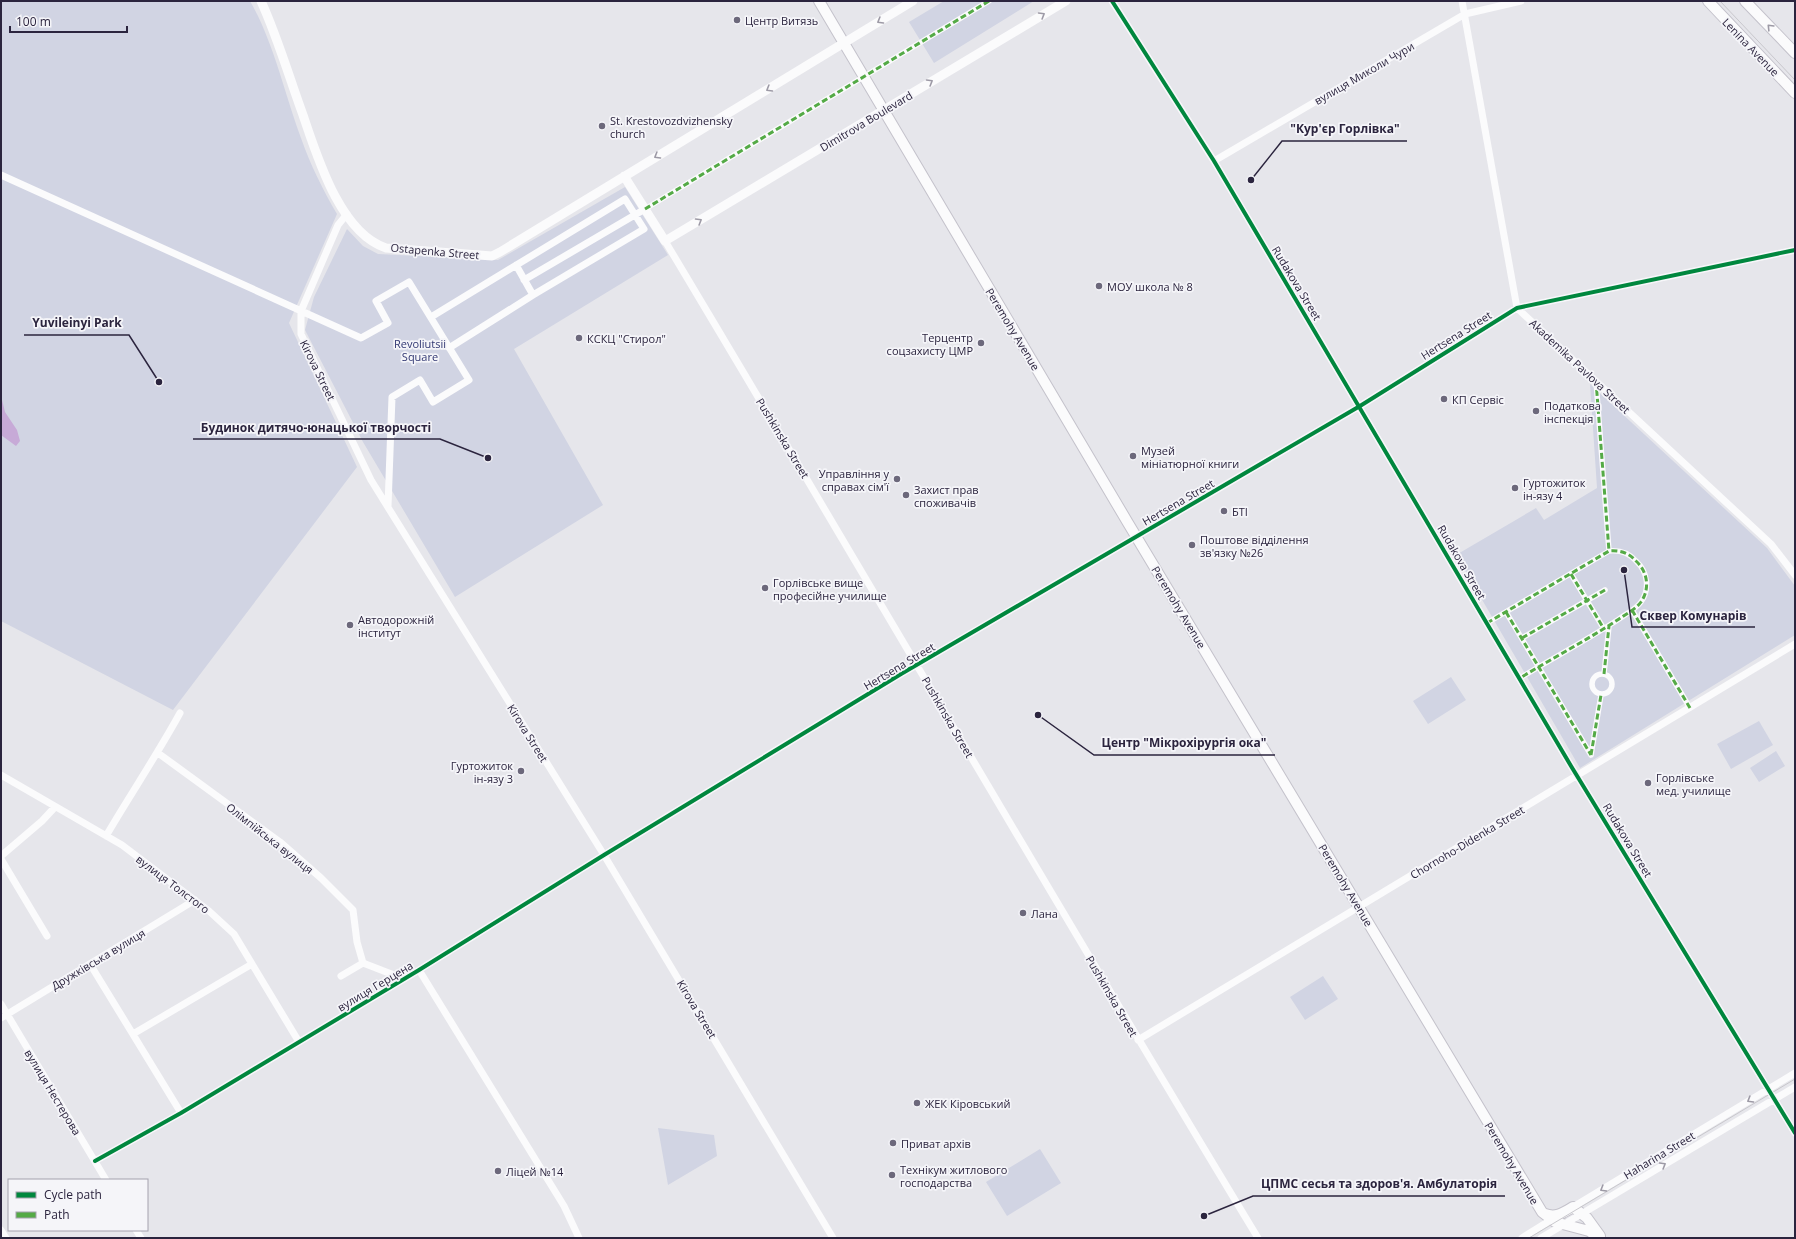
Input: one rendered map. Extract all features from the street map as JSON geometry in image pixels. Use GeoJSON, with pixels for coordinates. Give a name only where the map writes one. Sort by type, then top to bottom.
{"type":"FeatureCollection","features":[{"type":"Feature","properties":{"kind":"main road","name":"Peremohy Avenue"},"geometry":{"type":"LineString","coordinates":[[819,1],[1136,536],[1542,1212],[1551,1216],[1563,1225],[1588,1231],[1600,1238]]}},
{"type":"Feature","properties":{"kind":"main road","name":"Lenina Avenue"},"geometry":{"type":"LineString","coordinates":[[1708,1],[1795,93]]}},
{"type":"Feature","properties":{"kind":"main road"},"geometry":{"type":"LineString","coordinates":[[1745,1],[1795,53]]}},
{"type":"Feature","properties":{"kind":"main road","name":"Peremohy Avenue"},"geometry":{"type":"LineString","coordinates":[[1573,1208],[1582,1214],[1592,1224],[1600,1238]]}},
{"type":"Feature","properties":{"kind":"main road","name":"Haharina Street"},"geometry":{"type":"LineString","coordinates":[[1554,1218],[1573,1208]]}},
{"type":"Feature","properties":{"kind":"street","name":"Ostapenka Street"},"geometry":{"type":"LineString","coordinates":[[261,1],[327,182],[347,214],[360,231],[377,245],[386,248],[492,256],[624,176]]}},
{"type":"Feature","properties":{"kind":"street"},"geometry":{"type":"LineString","coordinates":[[624,176],[913,1]]}},
{"type":"Feature","properties":{"kind":"street"},"geometry":{"type":"LineString","coordinates":[[524,280],[635,215],[989,1]]}},
{"type":"Feature","properties":{"kind":"street","name":"Dimitrova Boulevard"},"geometry":{"type":"LineString","coordinates":[[665,241],[1066,1]]}},
{"type":"Feature","properties":{"kind":"street","name":"Rudakova Street"},"geometry":{"type":"LineString","coordinates":[[1112,1],[1214,162],[1578,776],[1795,1133]]}},
{"type":"Feature","properties":{"kind":"street"},"geometry":{"type":"LineString","coordinates":[[1462,1],[1517,308]]}},
{"type":"Feature","properties":{"kind":"street","name":"вулиця Миколи Чури"},"geometry":{"type":"LineString","coordinates":[[1214,162],[1465,14],[1521,1]]}},
{"type":"Feature","properties":{"kind":"street"},"geometry":{"type":"LineString","coordinates":[[1,175],[361,338],[388,323],[376,301],[409,282],[469,380],[433,402],[420,380],[392,397],[388,506]]}},
{"type":"Feature","properties":{"kind":"street","name":"Pushkinska Street"},"geometry":{"type":"LineString","coordinates":[[624,176],[665,241],[918,664],[1138,1040],[1258,1238]]}},
{"type":"Feature","properties":{"kind":"street"},"geometry":{"type":"LineString","coordinates":[[430,317],[625,199],[644,229],[533,295],[449,348]]}},
{"type":"Feature","properties":{"kind":"street","name":"Kirova Street"},"geometry":{"type":"LineString","coordinates":[[347,214],[338,225],[301,311],[301,334],[371,480],[604,855],[833,1238]]}},
{"type":"Feature","properties":{"kind":"street","name":"Hertsena Street"},"geometry":{"type":"LineString","coordinates":[[604,855],[918,664],[1360,406],[1517,308],[1795,250]]}},
{"type":"Feature","properties":{"kind":"street"},"geometry":{"type":"LineString","coordinates":[[516,265],[533,295]]}},
{"type":"Feature","properties":{"kind":"street","name":"Akademika Pavlova Street"},"geometry":{"type":"LineString","coordinates":[[1517,308],[1772,544],[1795,575]]}},
{"type":"Feature","properties":{"kind":"street"},"geometry":{"type":"LineString","coordinates":[[1596,381],[1609,551]]}},
{"type":"Feature","properties":{"kind":"street"},"geometry":{"type":"LineString","coordinates":[[1487,623],[1609,551],[1617,550],[1625,553],[1633,558],[1644,571],[1646,588],[1640,603],[1632,610],[1520,678]]}},
{"type":"Feature","properties":{"kind":"street"},"geometry":{"type":"LineString","coordinates":[[1571,574],[1606,627],[1604,674]]}},
{"type":"Feature","properties":{"kind":"street"},"geometry":{"type":"LineString","coordinates":[[1522,638],[1604,590]]}},
{"type":"Feature","properties":{"kind":"street"},"geometry":{"type":"LineString","coordinates":[[1632,610],[1690,708]]}},
{"type":"Feature","properties":{"kind":"street"},"geometry":{"type":"LineString","coordinates":[[1506,612],[1591,755],[1601,695]]}},
{"type":"Feature","properties":{"kind":"street","name":"Chornoho-Didenka Street"},"geometry":{"type":"LineString","coordinates":[[1138,1040],[1795,644]]}},
{"type":"Feature","properties":{"kind":"street"},"geometry":{"type":"LineString","coordinates":[[1604,674],[1610,677],[1613,686],[1609,693],[1601,695],[1593,689],[1592,681],[1596,676],[1604,674]]}},
{"type":"Feature","properties":{"kind":"street"},"geometry":{"type":"LineString","coordinates":[[106,836],[133,790],[158,753],[180,713]]}},
{"type":"Feature","properties":{"kind":"street","name":"Олімпійська вулиця"},"geometry":{"type":"LineString","coordinates":[[158,753],[280,842],[321,878],[353,910],[357,942],[363,963]]}},
{"type":"Feature","properties":{"kind":"street","name":"вулиця Толстого"},"geometry":{"type":"LineString","coordinates":[[1,775],[122,846],[209,911],[234,934],[299,1042]]}},
{"type":"Feature","properties":{"kind":"street"},"geometry":{"type":"LineString","coordinates":[[46,936],[1,858],[42,821],[55,807]]}},
{"type":"Feature","properties":{"kind":"street","name":"вулиця Герцена"},"geometry":{"type":"LineString","coordinates":[[181,1112],[419,970],[604,855]]}},
{"type":"Feature","properties":{"kind":"street","name":"Дружківська вулиця"},"geometry":{"type":"LineString","coordinates":[[4,1016],[195,900]]}},
{"type":"Feature","properties":{"kind":"street"},"geometry":{"type":"LineString","coordinates":[[341,976],[363,963],[394,975],[407,977]]}},
{"type":"Feature","properties":{"kind":"street"},"geometry":{"type":"LineString","coordinates":[[90,964],[181,1112],[95,1161]]}},
{"type":"Feature","properties":{"kind":"street"},"geometry":{"type":"LineString","coordinates":[[133,1034],[252,964]]}},
{"type":"Feature","properties":{"kind":"street"},"geometry":{"type":"LineString","coordinates":[[419,970],[564,1206],[579,1238]]}},
{"type":"Feature","properties":{"kind":"street","name":"вулиця Нестерова"},"geometry":{"type":"LineString","coordinates":[[1,1004],[4,1016],[105,1179]]}},
{"type":"Feature","properties":{"kind":"street","name":"Haharina Street"},"geometry":{"type":"LineString","coordinates":[[1573,1208],[1795,1073]]}},
{"type":"Feature","properties":{"kind":"street","name":"Haharina Street"},"geometry":{"type":"LineString","coordinates":[[1541,1238],[1795,1087]]}},
{"type":"Feature","properties":{"kind":"street","name":"Haharina Street"},"geometry":{"type":"LineString","coordinates":[[1522,1238],[1554,1218]]}},
{"type":"Feature","properties":{"kind":"street"},"geometry":{"type":"LineString","coordinates":[[1,1230],[6,1238]]}},
{"type":"Feature","properties":{"kind":"green space"},"geometry":{"type":"Polygon","coordinates":[[[1,1],[250,1],[266,34],[308,157],[337,214],[289,323],[357,467],[173,710],[1,621],[1,1]]]}},
{"type":"Feature","properties":{"kind":"green space"},"geometry":{"type":"Polygon","coordinates":[[[944,1],[1034,1],[934,63],[909,22],[944,1]]]}},
{"type":"Feature","properties":{"kind":"green space","name":"Revoliutsii Square"},"geometry":{"type":"Polygon","coordinates":[[[625,187],[668,255],[514,349],[603,505],[455,597],[363,442],[305,330],[314,297],[347,229],[363,246],[378,254],[498,260],[625,187]]]}},
{"type":"Feature","properties":{"kind":"green space"},"geometry":{"type":"Polygon","coordinates":[[[1590,384],[1767,548],[1795,586],[1795,635],[1580,768],[1456,555],[1536,508],[1544,520],[1597,488],[1590,384]]]}},
{"type":"Feature","properties":{"kind":"green space"},"geometry":{"type":"Polygon","coordinates":[[[1451,677],[1466,700],[1428,724],[1413,701],[1451,677]]]}},
{"type":"Feature","properties":{"kind":"green space"},"geometry":{"type":"Polygon","coordinates":[[[1759,721],[1773,745],[1731,769],[1717,744],[1759,721]]]}},
{"type":"Feature","properties":{"kind":"green space"},"geometry":{"type":"Polygon","coordinates":[[[1776,751],[1785,766],[1759,782],[1750,768],[1776,751]]]}},
{"type":"Feature","properties":{"kind":"green space"},"geometry":{"type":"Polygon","coordinates":[[[1323,976],[1338,999],[1305,1020],[1290,997],[1323,976]]]}},
{"type":"Feature","properties":{"kind":"green space"},"geometry":{"type":"Polygon","coordinates":[[[658,1128],[714,1135],[717,1156],[668,1185],[658,1128]]]}},
{"type":"Feature","properties":{"kind":"green space"},"geometry":{"type":"Polygon","coordinates":[[[1040,1149],[1061,1183],[1007,1216],[986,1182],[1040,1149]]]}},
{"type":"Feature","properties":{"kind":"shaded area"},"geometry":{"type":"Polygon","coordinates":[[[1,396],[5,412],[17,430],[20,441],[16,446],[1,435],[1,396]]]}},
{"type":"Feature","properties":{"kind":"tram line"},"geometry":{"type":"LineString","coordinates":[[1720,1],[1795,80]]}},
{"type":"Feature","properties":{"kind":"tram line"},"geometry":{"type":"LineString","coordinates":[[1529,1238],[1795,1079]]}},
{"type":"Feature","properties":{"kind":"marked path"},"geometry":{"type":"LineString","coordinates":[[645,209],[989,1]]}},
{"type":"Feature","properties":{"kind":"marked path"},"geometry":{"type":"LineString","coordinates":[[1596,381],[1609,551]]}},
{"type":"Feature","properties":{"kind":"marked path"},"geometry":{"type":"LineString","coordinates":[[1487,623],[1609,551],[1617,551],[1627,554],[1640,565],[1645,575],[1647,586],[1644,597],[1636,607],[1595,634],[1520,678]]}},
{"type":"Feature","properties":{"kind":"marked path"},"geometry":{"type":"LineString","coordinates":[[1571,574],[1604,629]]}},
{"type":"Feature","properties":{"kind":"marked path"},"geometry":{"type":"LineString","coordinates":[[1522,638],[1605,590]]}},
{"type":"Feature","properties":{"kind":"marked path"},"geometry":{"type":"LineString","coordinates":[[1632,610],[1690,708]]}},
{"type":"Feature","properties":{"kind":"marked path"},"geometry":{"type":"LineString","coordinates":[[1506,612],[1591,755]]}},
{"type":"Feature","properties":{"kind":"marked path"},"geometry":{"type":"LineString","coordinates":[[1604,674],[1609,626]]}},
{"type":"Feature","properties":{"kind":"marked path"},"geometry":{"type":"LineString","coordinates":[[1591,755],[1601,695]]}},
{"type":"Feature","properties":{"kind":"cycle path"},"geometry":{"type":"LineString","coordinates":[[1112,1],[1214,161],[1571,766],[1795,1133]]}},
{"type":"Feature","properties":{"kind":"cycle path"},"geometry":{"type":"LineString","coordinates":[[95,1161],[181,1113],[419,970],[901,674],[1360,406],[1517,308],[1795,250]]}},
{"type":"Feature","properties":{"kind":"place","name":"Центр Витязь"},"geometry":{"type":"Point","coordinates":[737,20]}},
{"type":"Feature","properties":{"kind":"place","name":"St. Krestovozdvizhensky church"},"geometry":{"type":"Point","coordinates":[602,126]}},
{"type":"Feature","properties":{"kind":"place","name":"\"Кур'єр Горлівка\""},"geometry":{"type":"Point","coordinates":[1251,180]}},
{"type":"Feature","properties":{"kind":"place","name":"МОУ школа № 8"},"geometry":{"type":"Point","coordinates":[1099,286]}},
{"type":"Feature","properties":{"kind":"place","name":"КСКЦ \"Стирол\""},"geometry":{"type":"Point","coordinates":[579,338]}},
{"type":"Feature","properties":{"kind":"place","name":"Терцентр соцзахисту ЦМР"},"geometry":{"type":"Point","coordinates":[981,343]}},
{"type":"Feature","properties":{"kind":"place","name":"Yuvileinyi Park"},"geometry":{"type":"Point","coordinates":[159,382]}},
{"type":"Feature","properties":{"kind":"place","name":"КП Сервіс"},"geometry":{"type":"Point","coordinates":[1444,399]}},
{"type":"Feature","properties":{"kind":"place","name":"Податкова інспекція"},"geometry":{"type":"Point","coordinates":[1536,411]}},
{"type":"Feature","properties":{"kind":"place","name":"Музей мініатюрної книги"},"geometry":{"type":"Point","coordinates":[1133,456]}},
{"type":"Feature","properties":{"kind":"place","name":"Будинок дитячо-юнацької творчості"},"geometry":{"type":"Point","coordinates":[488,458]}},
{"type":"Feature","properties":{"kind":"place","name":"Управління у справах сім'ї"},"geometry":{"type":"Point","coordinates":[897,479]}},
{"type":"Feature","properties":{"kind":"place","name":"Гуртожиток ін-язу 4"},"geometry":{"type":"Point","coordinates":[1515,488]}},
{"type":"Feature","properties":{"kind":"place","name":"Захист прав споживачів"},"geometry":{"type":"Point","coordinates":[906,495]}},
{"type":"Feature","properties":{"kind":"place","name":"БТІ"},"geometry":{"type":"Point","coordinates":[1224,511]}},
{"type":"Feature","properties":{"kind":"place","name":"Поштове відділення зв'язку №26"},"geometry":{"type":"Point","coordinates":[1192,545]}},
{"type":"Feature","properties":{"kind":"place","name":"Сквер Комунарів"},"geometry":{"type":"Point","coordinates":[1624,570]}},
{"type":"Feature","properties":{"kind":"place","name":"Горлівське вище професійне училище"},"geometry":{"type":"Point","coordinates":[765,588]}},
{"type":"Feature","properties":{"kind":"place","name":"Автодорожній інститут"},"geometry":{"type":"Point","coordinates":[350,625]}},
{"type":"Feature","properties":{"kind":"place","name":"Центр \"Мікрохірургія ока\""},"geometry":{"type":"Point","coordinates":[1038,715]}},
{"type":"Feature","properties":{"kind":"place","name":"Гуртожиток ін-язу 3"},"geometry":{"type":"Point","coordinates":[521,771]}},
{"type":"Feature","properties":{"kind":"place","name":"Горлівське мед. училище"},"geometry":{"type":"Point","coordinates":[1648,783]}},
{"type":"Feature","properties":{"kind":"place","name":"Лана"},"geometry":{"type":"Point","coordinates":[1023,913]}},
{"type":"Feature","properties":{"kind":"place","name":"ЖЕК Кіровський"},"geometry":{"type":"Point","coordinates":[917,1103]}},
{"type":"Feature","properties":{"kind":"place","name":"Приват архів"},"geometry":{"type":"Point","coordinates":[893,1143]}},
{"type":"Feature","properties":{"kind":"place","name":"Ліцей №14"},"geometry":{"type":"Point","coordinates":[498,1171]}},
{"type":"Feature","properties":{"kind":"place","name":"Технікум житлового господарства"},"geometry":{"type":"Point","coordinates":[892,1175]}},
{"type":"Feature","properties":{"kind":"place","name":"ЦПМС сесья та здоров'я. Амбулаторія"},"geometry":{"type":"Point","coordinates":[1204,1216]}}]}
